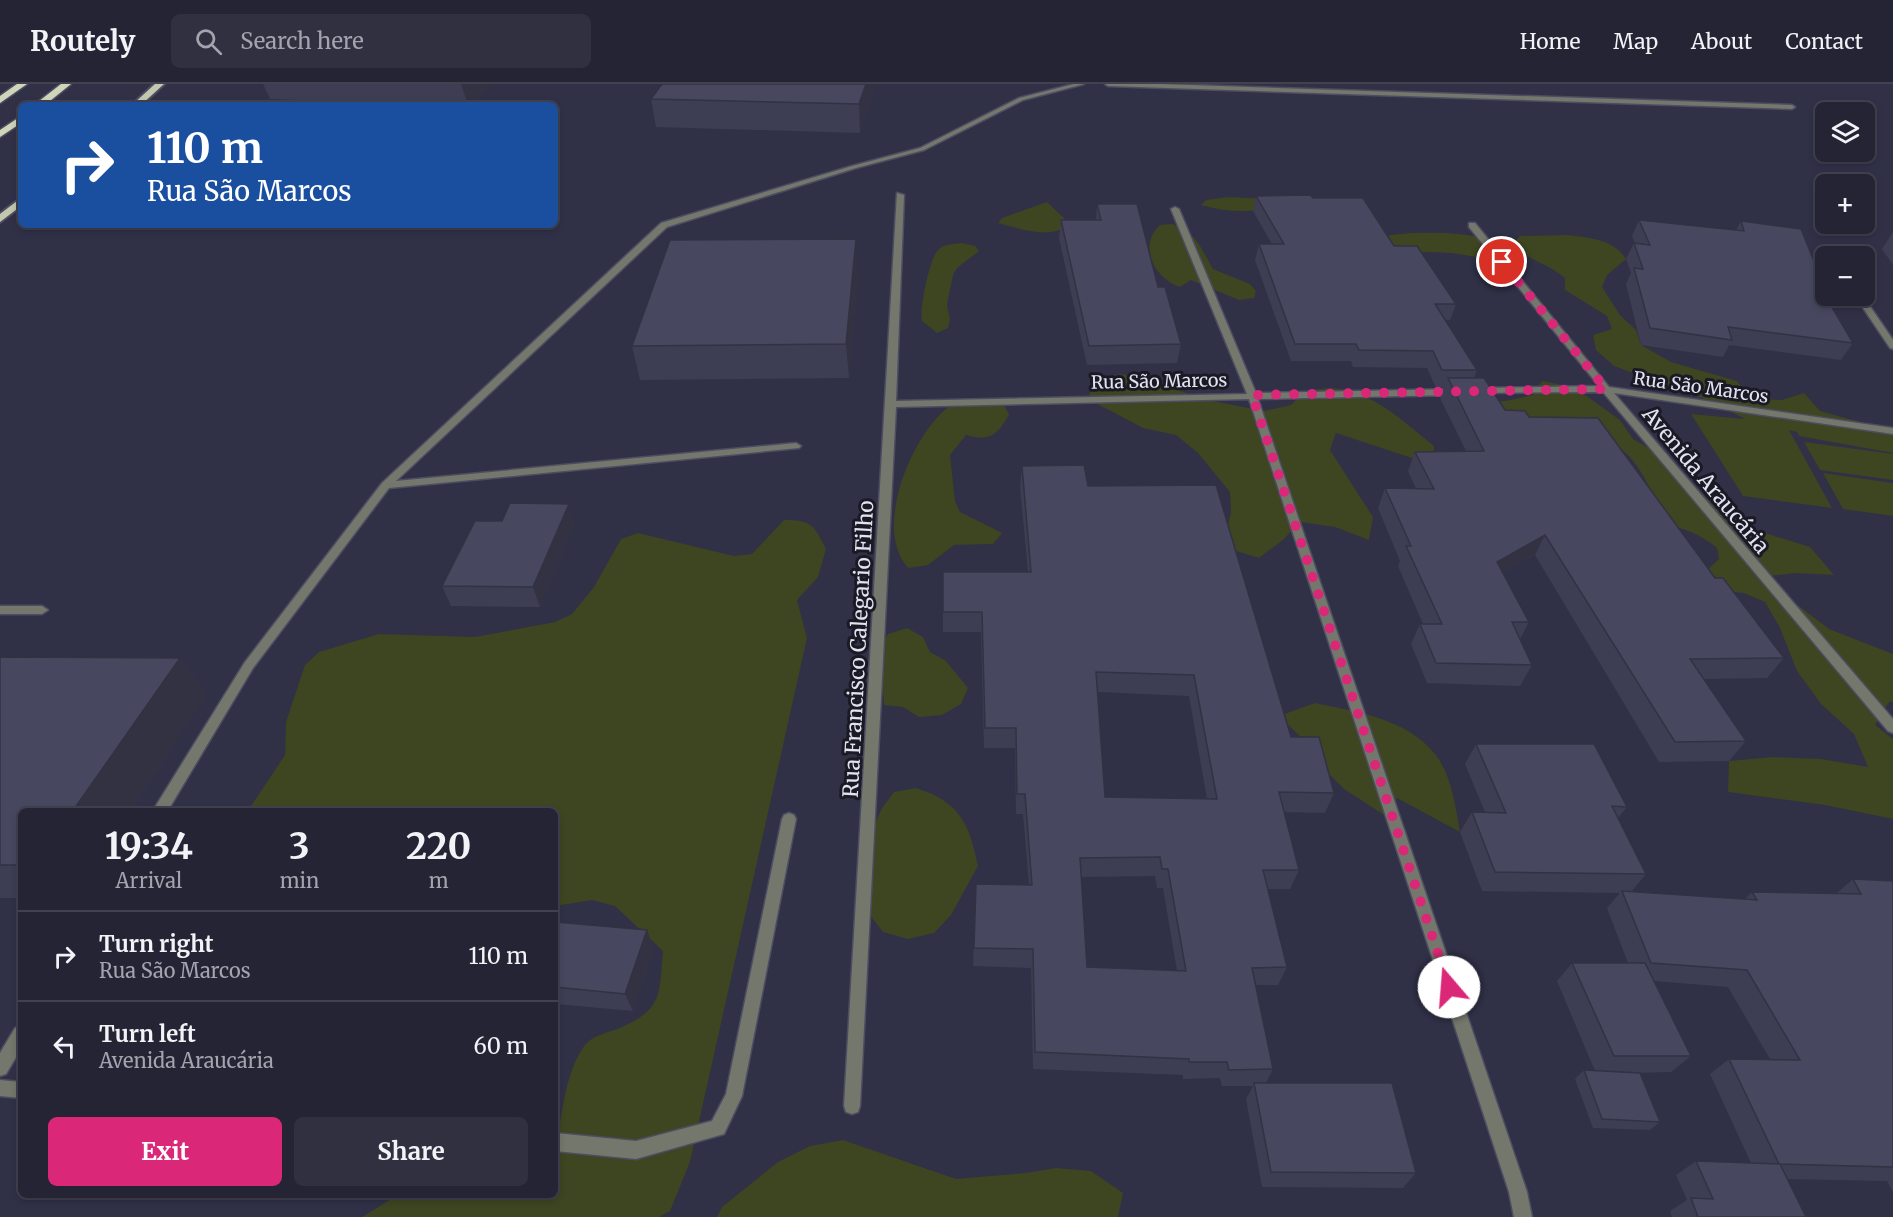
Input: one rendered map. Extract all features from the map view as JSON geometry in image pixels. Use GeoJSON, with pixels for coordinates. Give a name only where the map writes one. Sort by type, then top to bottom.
{"type":"FeatureCollection","features":[{"type":"Feature","properties":{"kind":"highway"},"geometry":{"type":"LineString","coordinates":[[0,100],[23,84]]}},
{"type":"Feature","properties":{"kind":"highway"},"geometry":{"type":"LineString","coordinates":[[43,102],[67,84]]}},
{"type":"Feature","properties":{"kind":"highway"},"geometry":{"type":"LineString","coordinates":[[139,102],[160,84]]}},
{"type":"Feature","properties":{"kind":"highway"},"geometry":{"type":"LineString","coordinates":[[0,134],[18,121]]}},
{"type":"Feature","properties":{"kind":"highway"},"geometry":{"type":"LineString","coordinates":[[0,219],[18,204]]}},
{"type":"Feature","properties":{"kind":"street"},"geometry":{"type":"LineString","coordinates":[[161,808],[249,665],[386,485],[664,225],[854,166],[922,149],[1021,99],[1081,84]]}},
{"type":"Feature","properties":{"kind":"street"},"geometry":{"type":"LineString","coordinates":[[1108,84],[1792,106]]}},
{"type":"Feature","properties":{"kind":"street","name":"Rua Francisco Calegario Filho"},"geometry":{"type":"LineString","coordinates":[[852,1106],[891,404],[900,195]]}},
{"type":"Feature","properties":{"kind":"street"},"geometry":{"type":"LineString","coordinates":[[1175,209],[1252,395],[1514,1181],[1523,1217]]}},
{"type":"Feature","properties":{"kind":"street","name":"Avenida Araucária"},"geometry":{"type":"LineString","coordinates":[[1472,225],[1606,389],[1893,728]]}},
{"type":"Feature","properties":{"kind":"street"},"geometry":{"type":"LineString","coordinates":[[1866,306],[1893,346]]}},
{"type":"Feature","properties":{"kind":"street","name":"Rua São Marcos"},"geometry":{"type":"LineString","coordinates":[[891,404],[1606,389],[1893,431]]}},
{"type":"Feature","properties":{"kind":"street"},"geometry":{"type":"LineString","coordinates":[[386,485],[796,446]]}},
{"type":"Feature","properties":{"kind":"street"},"geometry":{"type":"LineString","coordinates":[[0,610],[42,610]]}},
{"type":"Feature","properties":{"kind":"street"},"geometry":{"type":"LineString","coordinates":[[558,1142],[636,1150],[718,1128],[735,1096],[789,819]]}},
{"type":"Feature","properties":{"kind":"street"},"geometry":{"type":"LineString","coordinates":[[0,1068],[18,1039]]}},
{"type":"Feature","properties":{"kind":"street"},"geometry":{"type":"LineString","coordinates":[[0,1088],[18,1090]]}},
{"type":"Feature","properties":{"kind":"green space"},"geometry":{"type":"Polygon","coordinates":[[[1228,197],[1269,199],[1265,209],[1249,211],[1216,209],[1201,205],[1206,200],[1228,197]]]}},
{"type":"Feature","properties":{"kind":"green space"},"geometry":{"type":"Polygon","coordinates":[[[1047,202],[1064,218],[1065,227],[1050,232],[1041,232],[998,223],[1002,218],[1047,202]]]}},
{"type":"Feature","properties":{"kind":"green space"},"geometry":{"type":"Polygon","coordinates":[[[1172,224],[1193,237],[1213,269],[1250,284],[1256,291],[1254,298],[1239,300],[1191,280],[1180,287],[1163,277],[1152,261],[1150,242],[1153,233],[1160,225],[1172,224]]]}},
{"type":"Feature","properties":{"kind":"green space"},"geometry":{"type":"Polygon","coordinates":[[[1451,233],[1477,237],[1513,251],[1515,258],[1499,260],[1450,253],[1389,251],[1384,240],[1390,235],[1451,233]]]}},
{"type":"Feature","properties":{"kind":"green space"},"geometry":{"type":"Polygon","coordinates":[[[1568,235],[1608,243],[1621,252],[1626,259],[1607,275],[1602,287],[1620,315],[1636,330],[1641,345],[1671,362],[1737,381],[1750,398],[1782,400],[1804,393],[1820,411],[1893,431],[1893,453],[1799,436],[1797,432],[1789,430],[1832,508],[1743,496],[1691,414],[1745,419],[1710,401],[1614,366],[1596,350],[1593,335],[1612,329],[1607,316],[1565,290],[1565,278],[1512,245],[1520,236],[1568,235]]]}},
{"type":"Feature","properties":{"kind":"green space"},"geometry":{"type":"Polygon","coordinates":[[[962,243],[975,246],[979,251],[957,268],[953,275],[947,305],[950,319],[948,328],[937,333],[922,321],[921,315],[932,261],[939,249],[947,245],[962,243]]]}},
{"type":"Feature","properties":{"kind":"green space"},"geometry":{"type":"Polygon","coordinates":[[[1120,374],[1149,379],[1202,399],[1264,411],[1291,405],[1304,391],[1333,388],[1348,390],[1388,409],[1434,446],[1433,465],[1336,433],[1330,450],[1373,517],[1369,540],[1335,527],[1300,522],[1284,539],[1259,558],[1223,547],[1231,512],[1230,492],[1198,453],[1176,435],[1143,428],[1088,399],[1094,383],[1120,374]]]}},
{"type":"Feature","properties":{"kind":"green space"},"geometry":{"type":"Polygon","coordinates":[[[1542,381],[1574,387],[1620,420],[1633,439],[1663,456],[1685,475],[1729,522],[1810,547],[1834,575],[1796,573],[1761,577],[1829,629],[1893,654],[1893,701],[1889,702],[1875,725],[1893,739],[1893,819],[1825,805],[1728,792],[1729,761],[1773,757],[1821,759],[1868,767],[1854,734],[1821,704],[1797,671],[1780,628],[1765,602],[1744,593],[1724,591],[1702,575],[1719,559],[1717,548],[1692,532],[1663,524],[1645,479],[1628,455],[1617,447],[1579,432],[1476,402],[1506,401],[1533,395],[1542,381]]]}},
{"type":"Feature","properties":{"kind":"green space"},"geometry":{"type":"Polygon","coordinates":[[[972,399],[1004,405],[1009,415],[1001,428],[992,435],[981,438],[966,435],[950,455],[955,501],[960,512],[1002,533],[993,544],[954,545],[928,565],[908,568],[898,551],[894,531],[895,508],[900,485],[920,441],[933,423],[946,409],[972,399]]]}},
{"type":"Feature","properties":{"kind":"green space"},"geometry":{"type":"Polygon","coordinates":[[[1804,442],[1893,454],[1893,480],[1820,470],[1804,442]]]}},
{"type":"Feature","properties":{"kind":"green space"},"geometry":{"type":"Polygon","coordinates":[[[1823,473],[1893,483],[1893,516],[1843,509],[1823,473]]]}},
{"type":"Feature","properties":{"kind":"green space"},"geometry":{"type":"Polygon","coordinates":[[[784,520],[801,521],[811,526],[826,549],[818,577],[797,600],[807,638],[690,1162],[670,1211],[659,1217],[362,1217],[393,1198],[558,1198],[558,1137],[571,1072],[588,1042],[632,1022],[651,1008],[659,990],[663,951],[615,906],[592,900],[558,906],[558,808],[250,808],[285,755],[286,722],[305,665],[319,652],[379,634],[475,637],[555,622],[572,614],[594,587],[621,539],[638,533],[734,556],[752,554],[784,520]]]}},
{"type":"Feature","properties":{"kind":"green space"},"geometry":{"type":"Polygon","coordinates":[[[907,628],[923,637],[930,652],[946,661],[968,688],[961,704],[942,715],[919,717],[903,707],[884,705],[880,646],[888,634],[907,628]]]}},
{"type":"Feature","properties":{"kind":"green space"},"geometry":{"type":"Polygon","coordinates":[[[1315,703],[1380,718],[1410,732],[1423,742],[1435,754],[1445,771],[1452,791],[1460,832],[1397,798],[1384,815],[1344,789],[1312,757],[1309,745],[1279,716],[1315,703]]]}},
{"type":"Feature","properties":{"kind":"green space"},"geometry":{"type":"Polygon","coordinates":[[[916,788],[953,807],[966,826],[978,866],[951,915],[934,933],[908,939],[883,932],[869,914],[874,826],[882,808],[894,792],[916,788]]]}},
{"type":"Feature","properties":{"kind":"green space"},"geometry":{"type":"Polygon","coordinates":[[[843,1140],[956,1179],[1056,1168],[1091,1171],[1123,1193],[1118,1217],[717,1217],[722,1207],[778,1162],[810,1146],[843,1140]]]}},
{"type":"Feature","properties":{"kind":"building"},"geometry":{"type":"Polygon","coordinates":[[[662,84],[866,84],[859,104],[651,99],[662,84]]]}},
{"type":"Feature","properties":{"kind":"building"},"geometry":{"type":"Polygon","coordinates":[[[1310,195],[1313,198],[1363,198],[1394,246],[1417,246],[1456,304],[1435,304],[1477,370],[1442,370],[1433,351],[1359,350],[1356,344],[1295,344],[1259,244],[1284,244],[1256,196],[1310,195]]]}},
{"type":"Feature","properties":{"kind":"building"},"geometry":{"type":"Polygon","coordinates":[[[1097,204],[1137,204],[1158,287],[1165,287],[1181,344],[1089,346],[1061,220],[1101,220],[1097,204]]]}},
{"type":"Feature","properties":{"kind":"building"},"geometry":{"type":"Polygon","coordinates":[[[1639,220],[1744,231],[1741,221],[1801,229],[1815,264],[1815,306],[1831,306],[1853,343],[1728,327],[1732,340],[1650,328],[1634,268],[1643,269],[1634,243],[1650,245],[1639,220]]]}},
{"type":"Feature","properties":{"kind":"building"},"geometry":{"type":"Polygon","coordinates":[[[856,239],[846,344],[632,346],[670,240],[856,239]]]}},
{"type":"Feature","properties":{"kind":"building"},"geometry":{"type":"Polygon","coordinates":[[[1448,378],[1484,378],[1505,410],[1525,411],[1529,417],[1598,418],[1715,578],[1723,578],[1784,658],[1690,659],[1746,741],[1675,742],[1545,535],[1497,562],[1529,622],[1512,622],[1532,665],[1436,663],[1420,624],[1442,624],[1406,546],[1411,546],[1385,488],[1434,489],[1415,452],[1484,451],[1448,378]]]}},
{"type":"Feature","properties":{"kind":"building"},"geometry":{"type":"Polygon","coordinates":[[[1084,465],[1088,486],[1216,485],[1291,737],[1319,737],[1334,793],[1279,792],[1299,870],[1263,870],[1287,967],[1252,968],[1273,1069],[1229,1070],[1227,1062],[1189,1062],[1189,1059],[1035,1052],[1033,949],[974,948],[976,884],[1032,885],[1025,794],[1017,794],[1016,728],[985,728],[982,612],[943,612],[943,572],[1031,572],[1022,466],[1084,465]],[[1096,672],[1105,797],[1217,799],[1194,675],[1096,672]],[[1160,857],[1080,858],[1087,967],[1186,971],[1168,869],[1162,869],[1160,857]]]}},
{"type":"Feature","properties":{"kind":"building"},"geometry":{"type":"Polygon","coordinates":[[[510,503],[569,504],[533,587],[442,586],[475,521],[502,521],[510,503]]]}},
{"type":"Feature","properties":{"kind":"building"},"geometry":{"type":"Polygon","coordinates":[[[0,657],[180,658],[75,808],[18,808],[18,865],[0,865],[0,657]]]}},
{"type":"Feature","properties":{"kind":"building"},"geometry":{"type":"Polygon","coordinates":[[[1476,744],[1594,744],[1627,807],[1612,806],[1646,874],[1495,872],[1472,812],[1506,813],[1476,744]]]}},
{"type":"Feature","properties":{"kind":"building"},"geometry":{"type":"Polygon","coordinates":[[[1853,879],[1893,881],[1893,1167],[1779,1164],[1729,1059],[1800,1060],[1747,970],[1651,963],[1622,891],[1757,900],[1752,892],[1861,894],[1853,879]]]}},
{"type":"Feature","properties":{"kind":"building"},"geometry":{"type":"Polygon","coordinates":[[[558,922],[647,930],[625,994],[558,987],[558,922]]]}},
{"type":"Feature","properties":{"kind":"building"},"geometry":{"type":"Polygon","coordinates":[[[1572,963],[1645,963],[1691,1056],[1614,1056],[1572,963]]]}},
{"type":"Feature","properties":{"kind":"building"},"geometry":{"type":"Polygon","coordinates":[[[1584,1070],[1640,1073],[1660,1122],[1602,1119],[1584,1070]]]}},
{"type":"Feature","properties":{"kind":"building"},"geometry":{"type":"Polygon","coordinates":[[[1254,1083],[1392,1083],[1416,1173],[1271,1172],[1254,1083]]]}},
{"type":"Feature","properties":{"kind":"building"},"geometry":{"type":"Polygon","coordinates":[[[1696,1161],[1780,1164],[1806,1217],[1698,1217],[1691,1198],[1713,1199],[1696,1161]]]}},
{"type":"Feature","properties":{"kind":"route"},"geometry":{"type":"LineString","coordinates":[[1449,987],[1252,395],[1606,389],[1502,262]]}}]}
